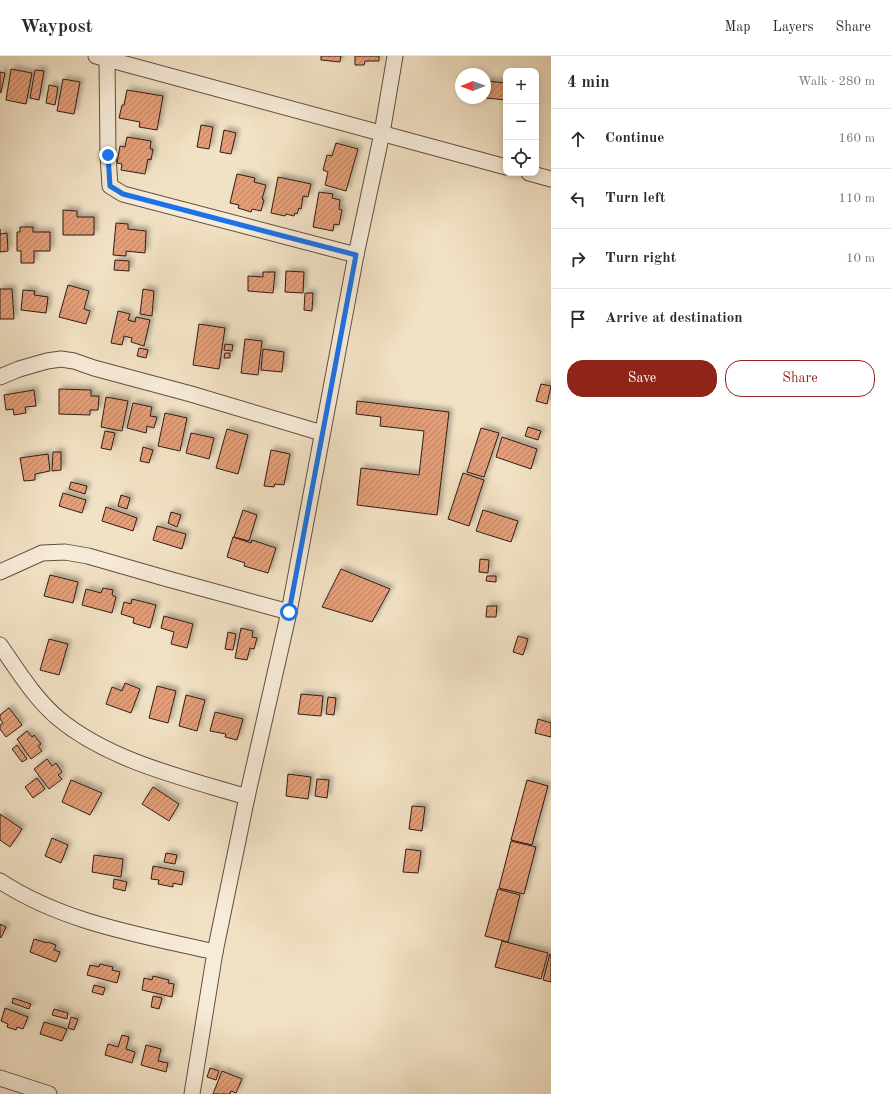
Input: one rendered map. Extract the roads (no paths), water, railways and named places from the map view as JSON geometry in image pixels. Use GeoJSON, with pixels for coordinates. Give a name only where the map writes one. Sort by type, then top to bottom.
{"type":"FeatureCollection","features":[{"type":"Feature","properties":{"kind":"street"},"geometry":{"type":"LineString","coordinates":[[192,1094],[199,1061],[215,952],[247,797],[289,612],[356,255],[382,133],[395,56]]}},
{"type":"Feature","properties":{"kind":"street"},"geometry":{"type":"LineString","coordinates":[[356,255],[123,194],[110,186],[101,58],[503,166]]}},
{"type":"Feature","properties":{"kind":"street"},"geometry":{"type":"LineString","coordinates":[[539,176],[551,179]]}},
{"type":"Feature","properties":{"kind":"street"},"geometry":{"type":"LineString","coordinates":[[0,377],[19,369],[47,361],[61,359],[74,361],[322,433]]}},
{"type":"Feature","properties":{"kind":"street"},"geometry":{"type":"LineString","coordinates":[[0,572],[42,553],[65,552],[88,556],[289,612]]}},
{"type":"Feature","properties":{"kind":"street"},"geometry":{"type":"LineString","coordinates":[[0,645],[31,690],[59,719],[82,735],[121,756],[247,797]]}},
{"type":"Feature","properties":{"kind":"street"},"geometry":{"type":"LineString","coordinates":[[0,881],[13,890],[46,906],[73,916],[105,926],[215,952]]}},
{"type":"Feature","properties":{"kind":"street"},"geometry":{"type":"LineString","coordinates":[[0,1078],[49,1094]]}}]}
